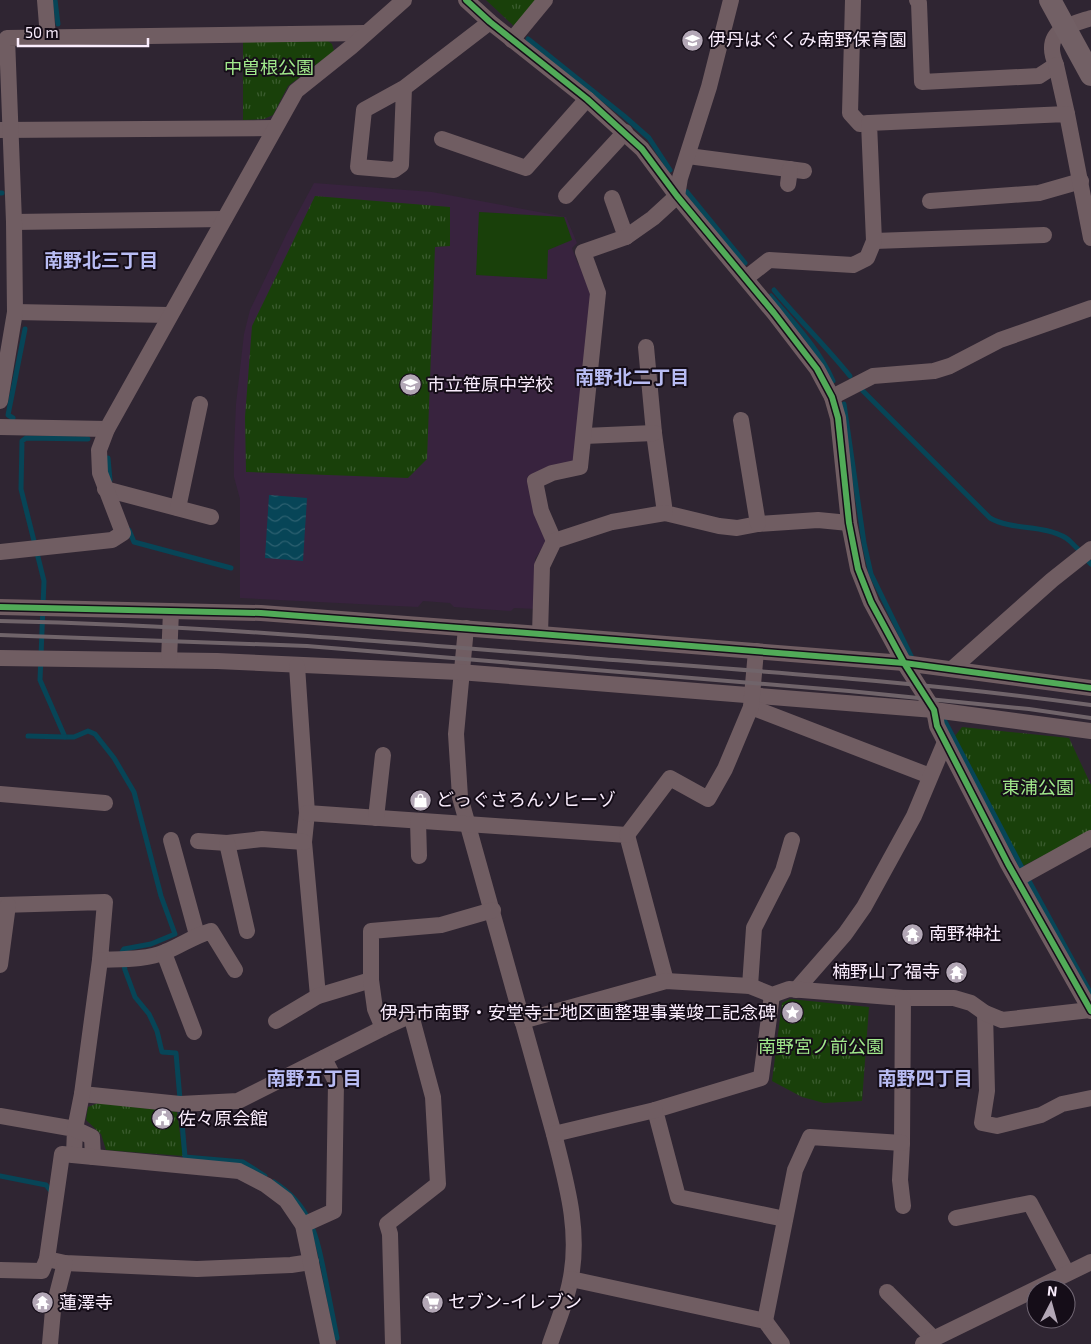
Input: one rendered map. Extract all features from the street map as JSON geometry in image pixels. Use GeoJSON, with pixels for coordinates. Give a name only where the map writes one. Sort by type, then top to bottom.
{"type":"FeatureCollection","features":[{"type":"Feature","properties":{"kind":"main road"},"geometry":{"type":"LineString","coordinates":[[1050,0],[1091,75]]}},
{"type":"Feature","properties":{"kind":"street"},"geometry":{"type":"LineString","coordinates":[[46,0],[48,37]]}},
{"type":"Feature","properties":{"kind":"street"},"geometry":{"type":"LineString","coordinates":[[0,552],[112,540],[123,533],[100,473],[98,450],[107,429],[169,315],[296,91],[351,47],[404,0]]}},
{"type":"Feature","properties":{"kind":"street"},"geometry":{"type":"LineString","coordinates":[[466,0],[490,22],[626,132],[642,149],[677,196],[746,278],[817,368],[832,397],[838,418],[849,523],[858,569],[871,602],[904,664],[934,710],[936,726],[1016,879],[1091,1010],[1002,1020],[985,1013],[971,1004],[954,998],[903,998],[789,989],[772,995],[750,986],[666,982],[522,1021]]}},
{"type":"Feature","properties":{"kind":"street"},"geometry":{"type":"LineString","coordinates":[[512,40],[544,0]]}},
{"type":"Feature","properties":{"kind":"street"},"geometry":{"type":"LineString","coordinates":[[554,541],[541,511],[535,481],[552,472],[580,467],[598,293],[583,252],[626,237],[653,218],[677,196],[680,178],[709,87],[731,0]]}},
{"type":"Feature","properties":{"kind":"street"},"geometry":{"type":"LineString","coordinates":[[854,0],[850,113],[860,124],[1068,114]]}},
{"type":"Feature","properties":{"kind":"street"},"geometry":{"type":"LineString","coordinates":[[916,0],[919,3],[922,82],[1039,76],[1056,65]]}},
{"type":"Feature","properties":{"kind":"street"},"geometry":{"type":"LineString","coordinates":[[1091,18],[1064,28],[1053,38],[1052,49],[1068,114],[1091,238]]}},
{"type":"Feature","properties":{"kind":"street"},"geometry":{"type":"LineString","coordinates":[[404,88],[401,165],[394,170],[358,167],[364,110],[404,88],[490,22]]}},
{"type":"Feature","properties":{"kind":"street"},"geometry":{"type":"LineString","coordinates":[[0,401],[15,312],[14,222],[5,130],[7,38],[365,33]]}},
{"type":"Feature","properties":{"kind":"street"},"geometry":{"type":"LineString","coordinates":[[442,139],[526,168],[587,99]]}},
{"type":"Feature","properties":{"kind":"street"},"geometry":{"type":"LineString","coordinates":[[746,278],[768,260],[853,265],[867,258],[874,241],[869,123]]}},
{"type":"Feature","properties":{"kind":"street"},"geometry":{"type":"LineString","coordinates":[[5,130],[274,128]]}},
{"type":"Feature","properties":{"kind":"street"},"geometry":{"type":"LineString","coordinates":[[566,196],[626,132]]}},
{"type":"Feature","properties":{"kind":"street"},"geometry":{"type":"LineString","coordinates":[[688,156],[794,175]]}},
{"type":"Feature","properties":{"kind":"street"},"geometry":{"type":"LineString","coordinates":[[930,201],[1038,193],[1081,181]]}},
{"type":"Feature","properties":{"kind":"street"},"geometry":{"type":"LineString","coordinates":[[612,198],[626,237]]}},
{"type":"Feature","properties":{"kind":"street"},"geometry":{"type":"LineString","coordinates":[[14,222],[224,219]]}},
{"type":"Feature","properties":{"kind":"street"},"geometry":{"type":"LineString","coordinates":[[874,241],[1044,235]]}},
{"type":"Feature","properties":{"kind":"street"},"geometry":{"type":"LineString","coordinates":[[832,397],[873,376],[934,371],[950,366],[1000,340],[1091,308]]}},
{"type":"Feature","properties":{"kind":"street"},"geometry":{"type":"LineString","coordinates":[[15,312],[169,315]]}},
{"type":"Feature","properties":{"kind":"street"},"geometry":{"type":"LineString","coordinates":[[643,357],[665,513]]}},
{"type":"Feature","properties":{"kind":"street"},"geometry":{"type":"LineString","coordinates":[[178,508],[200,404]]}},
{"type":"Feature","properties":{"kind":"street"},"geometry":{"type":"LineString","coordinates":[[741,420],[758,524]]}},
{"type":"Feature","properties":{"kind":"street"},"geometry":{"type":"LineString","coordinates":[[0,427],[107,429]]}},
{"type":"Feature","properties":{"kind":"street"},"geometry":{"type":"LineString","coordinates":[[584,436],[654,433]]}},
{"type":"Feature","properties":{"kind":"street"},"geometry":{"type":"LineString","coordinates":[[106,489],[211,517]]}},
{"type":"Feature","properties":{"kind":"street"},"geometry":{"type":"LineString","coordinates":[[540,634],[542,566],[554,541],[612,522],[665,513],[719,526],[738,528],[758,524],[818,520],[849,523]]}},
{"type":"Feature","properties":{"kind":"street"},"geometry":{"type":"LineString","coordinates":[[952,668],[1052,580],[1090,552]]}},
{"type":"Feature","properties":{"kind":"street"},"geometry":{"type":"LineString","coordinates":[[0,608],[261,613],[466,628],[952,668],[1091,688]]}},
{"type":"Feature","properties":{"kind":"street"},"geometry":{"type":"LineString","coordinates":[[169,660],[172,611]]}},
{"type":"Feature","properties":{"kind":"street"},"geometry":{"type":"LineString","coordinates":[[466,628],[456,734],[460,797],[554,1134],[568,1189],[573,1218],[574,1250],[571,1280],[566,1301],[550,1344]]}},
{"type":"Feature","properties":{"kind":"street"},"geometry":{"type":"LineString","coordinates":[[627,835],[670,778],[708,799],[725,769],[751,701],[756,651]]}},
{"type":"Feature","properties":{"kind":"street"},"geometry":{"type":"LineString","coordinates":[[0,658],[169,660],[461,672],[751,701],[934,710],[1091,730]]}},
{"type":"Feature","properties":{"kind":"street"},"geometry":{"type":"LineString","coordinates":[[297,666],[307,813],[304,842],[318,996]]}},
{"type":"Feature","properties":{"kind":"street"},"geometry":{"type":"LineString","coordinates":[[751,701],[930,776]]}},
{"type":"Feature","properties":{"kind":"street"},"geometry":{"type":"LineString","coordinates":[[796,990],[845,934],[864,907],[914,816],[945,742]]}},
{"type":"Feature","properties":{"kind":"street"},"geometry":{"type":"LineString","coordinates":[[376,818],[383,755]]}},
{"type":"Feature","properties":{"kind":"street"},"geometry":{"type":"LineString","coordinates":[[0,794],[106,803]]}},
{"type":"Feature","properties":{"kind":"street"},"geometry":{"type":"LineString","coordinates":[[307,813],[627,835]]}},
{"type":"Feature","properties":{"kind":"street"},"geometry":{"type":"LineString","coordinates":[[418,821],[419,856]]}},
{"type":"Feature","properties":{"kind":"street"},"geometry":{"type":"LineString","coordinates":[[627,835],[666,982]]}},
{"type":"Feature","properties":{"kind":"street"},"geometry":{"type":"LineString","coordinates":[[1016,879],[1091,838]]}},
{"type":"Feature","properties":{"kind":"street"},"geometry":{"type":"LineString","coordinates":[[198,841],[227,843],[262,839],[304,842]]}},
{"type":"Feature","properties":{"kind":"street"},"geometry":{"type":"LineString","coordinates":[[171,840],[197,935]]}},
{"type":"Feature","properties":{"kind":"street"},"geometry":{"type":"LineString","coordinates":[[750,986],[754,928],[783,871],[792,840]]}},
{"type":"Feature","properties":{"kind":"street"},"geometry":{"type":"LineString","coordinates":[[227,843],[247,931]]}},
{"type":"Feature","properties":{"kind":"street"},"geometry":{"type":"LineString","coordinates":[[0,965],[4,905],[106,902],[82,1094],[75,1129],[74,1155]]}},
{"type":"Feature","properties":{"kind":"street"},"geometry":{"type":"LineString","coordinates":[[383,1028],[375,1009],[372,980],[371,931],[442,925],[493,910]]}},
{"type":"Feature","properties":{"kind":"street"},"geometry":{"type":"LineString","coordinates":[[100,960],[129,959],[164,953],[197,935],[211,931],[235,970]]}},
{"type":"Feature","properties":{"kind":"street"},"geometry":{"type":"LineString","coordinates":[[164,953],[194,1032]]}},
{"type":"Feature","properties":{"kind":"street"},"geometry":{"type":"LineString","coordinates":[[276,1021],[318,996],[372,980]]}},
{"type":"Feature","properties":{"kind":"street"},"geometry":{"type":"LineString","coordinates":[[554,1134],[655,1110],[761,1078],[772,995]]}},
{"type":"Feature","properties":{"kind":"street"},"geometry":{"type":"LineString","coordinates":[[903,998],[900,1180],[903,1206]]}},
{"type":"Feature","properties":{"kind":"street"},"geometry":{"type":"LineString","coordinates":[[985,1013],[987,1091],[982,1123],[997,1126],[1041,1115],[1062,1104],[1091,1098]]}},
{"type":"Feature","properties":{"kind":"street"},"geometry":{"type":"LineString","coordinates":[[82,1094],[180,1104],[238,1101],[411,1015],[433,1097],[438,1184],[387,1224],[390,1234],[393,1344]]}},
{"type":"Feature","properties":{"kind":"street"},"geometry":{"type":"LineString","coordinates":[[303,1225],[334,1211],[336,1082],[324,1058]]}},
{"type":"Feature","properties":{"kind":"street"},"geometry":{"type":"LineString","coordinates":[[655,1110],[678,1197],[785,1219]]}},
{"type":"Feature","properties":{"kind":"street"},"geometry":{"type":"LineString","coordinates":[[0,1116],[75,1129],[92,1137],[93,1157]]}},
{"type":"Feature","properties":{"kind":"street"},"geometry":{"type":"LineString","coordinates":[[765,1321],[795,1170],[810,1137],[902,1143]]}},
{"type":"Feature","properties":{"kind":"street"},"geometry":{"type":"LineString","coordinates":[[0,1270],[42,1271],[47,1259],[62,1154],[239,1170],[266,1185],[286,1200],[303,1225],[328,1344]]}},
{"type":"Feature","properties":{"kind":"street"},"geometry":{"type":"LineString","coordinates":[[956,1218],[1030,1203],[1067,1274]]}},
{"type":"Feature","properties":{"kind":"street"},"geometry":{"type":"LineString","coordinates":[[47,1259],[65,1263],[198,1269],[291,1265],[311,1262]]}},
{"type":"Feature","properties":{"kind":"street"},"geometry":{"type":"LineString","coordinates":[[887,1292],[928,1341],[1091,1262]]}},
{"type":"Feature","properties":{"kind":"street"},"geometry":{"type":"LineString","coordinates":[[50,1344],[53,1310],[65,1263]]}},
{"type":"Feature","properties":{"kind":"street"},"geometry":{"type":"LineString","coordinates":[[571,1280],[765,1321],[782,1344]]}},
{"type":"Feature","properties":{"kind":"shaded area","name":"市立笹原中学校"},"geometry":{"type":"Polygon","coordinates":[[[314,183],[432,192],[566,217],[577,243],[572,248],[578,264],[584,266],[593,293],[578,463],[551,467],[527,477],[546,542],[535,559],[536,609],[514,608],[511,611],[481,609],[454,607],[450,603],[423,601],[418,607],[240,598],[240,499],[234,477],[234,451],[236,404],[244,334],[250,310],[287,233],[314,183]]]}},
{"type":"Feature","properties":{"kind":"green space"},"geometry":{"type":"Polygon","coordinates":[[[486,0],[538,0],[516,28],[486,0]]]}},
{"type":"Feature","properties":{"kind":"green space","name":"中曽根公園"},"geometry":{"type":"Polygon","coordinates":[[[328,41],[332,44],[334,51],[288,86],[273,115],[264,119],[243,120],[243,42],[328,41]]]}},
{"type":"Feature","properties":{"kind":"green space"},"geometry":{"type":"Polygon","coordinates":[[[315,196],[450,207],[450,246],[435,247],[427,459],[408,478],[246,472],[245,417],[252,326],[315,196]]]}},
{"type":"Feature","properties":{"kind":"green space"},"geometry":{"type":"Polygon","coordinates":[[[479,212],[564,217],[572,240],[548,250],[547,279],[476,275],[479,212]]]}},
{"type":"Feature","properties":{"kind":"green space","name":"東浦公園"},"geometry":{"type":"Polygon","coordinates":[[[962,727],[1069,738],[1091,785],[1091,831],[1023,866],[955,736],[962,727]]]}},
{"type":"Feature","properties":{"kind":"green space","name":"南野宮ノ前公園"},"geometry":{"type":"Polygon","coordinates":[[[790,999],[869,1007],[862,1101],[824,1103],[802,1097],[772,1081],[782,1003],[790,999]]]}},
{"type":"Feature","properties":{"kind":"green space"},"geometry":{"type":"Polygon","coordinates":[[[98,1103],[177,1112],[183,1156],[106,1150],[101,1134],[86,1120],[88,1107],[98,1103]]]}},
{"type":"Feature","properties":{"kind":"water"},"geometry":{"type":"Polygon","coordinates":[[[269,495],[307,498],[303,561],[265,558],[269,495]]]}},
{"type":"Feature","properties":{"kind":"waterway"},"geometry":{"type":"LineString","coordinates":[[55,0],[58,24]]}},
{"type":"Feature","properties":{"kind":"waterway"},"geometry":{"type":"LineString","coordinates":[[528,39],[649,138],[670,170]]}},
{"type":"Feature","properties":{"kind":"waterway"},"geometry":{"type":"LineString","coordinates":[[687,192],[745,263]]}},
{"type":"Feature","properties":{"kind":"waterway"},"geometry":{"type":"LineString","coordinates":[[774,290],[850,376]]}},
{"type":"Feature","properties":{"kind":"waterway"},"geometry":{"type":"LineString","coordinates":[[771,296],[813,347],[833,381]]}},
{"type":"Feature","properties":{"kind":"waterway"},"geometry":{"type":"LineString","coordinates":[[13,418],[8,415],[25,329]]}},
{"type":"Feature","properties":{"kind":"waterway"},"geometry":{"type":"LineString","coordinates":[[863,391],[990,518],[1008,525],[1057,534],[1068,539],[1078,549]]}},
{"type":"Feature","properties":{"kind":"waterway"},"geometry":{"type":"LineString","coordinates":[[844,404],[864,543],[871,574],[914,662]]}},
{"type":"Feature","properties":{"kind":"waterway"},"geometry":{"type":"LineString","coordinates":[[88,439],[26,438],[22,441],[21,489],[44,581],[40,680],[65,737],[74,737],[88,731],[95,734],[114,758],[134,792],[161,896],[175,934],[151,944],[124,949],[122,952],[125,970],[135,997],[149,1014],[157,1031],[162,1052],[176,1053],[185,1157],[243,1162],[265,1176]]}},
{"type":"Feature","properties":{"kind":"waterway"},"geometry":{"type":"LineString","coordinates":[[108,458],[110,480]]}},
{"type":"Feature","properties":{"kind":"waterway"},"geometry":{"type":"LineString","coordinates":[[129,530],[134,542],[231,568]]}},
{"type":"Feature","properties":{"kind":"waterway"},"geometry":{"type":"LineString","coordinates":[[1087,560],[1091,564]]}},
{"type":"Feature","properties":{"kind":"waterway"},"geometry":{"type":"LineString","coordinates":[[941,714],[1091,994]]}},
{"type":"Feature","properties":{"kind":"waterway"},"geometry":{"type":"LineString","coordinates":[[28,736],[65,737]]}},
{"type":"Feature","properties":{"kind":"waterway"},"geometry":{"type":"LineString","coordinates":[[0,1176],[46,1185],[50,1190]]}},
{"type":"Feature","properties":{"kind":"waterway"},"geometry":{"type":"LineString","coordinates":[[274,1182],[296,1201],[304,1212],[315,1235],[337,1338]]}},
{"type":"Feature","properties":{"kind":"railway"},"geometry":{"type":"LineString","coordinates":[[0,621],[147,626],[367,640],[839,678],[1091,705]]}},
{"type":"Feature","properties":{"kind":"railway"},"geometry":{"type":"LineString","coordinates":[[0,635],[307,646],[849,691],[1029,709],[1091,718]]}},
{"type":"Feature","properties":{"kind":"cycle path"},"geometry":{"type":"LineString","coordinates":[[466,0],[490,22],[587,99],[642,149],[677,196],[774,313],[817,369],[832,397],[838,418],[849,523],[858,569],[871,602],[904,663],[934,710],[937,726],[1008,864],[1091,1011]]}},
{"type":"Feature","properties":{"kind":"cycle path"},"geometry":{"type":"LineString","coordinates":[[0,607],[261,613],[904,663],[1091,688]]}},
{"type":"Feature","properties":{"kind":"place","name":"伊丹はぐくみ南野保育園"},"geometry":{"type":"Point","coordinates":[692,40]}},
{"type":"Feature","properties":{"kind":"place","name":"市立笹原中学校"},"geometry":{"type":"Point","coordinates":[411,385]}},
{"type":"Feature","properties":{"kind":"place","name":"どっぐさろんソヒーゾ"},"geometry":{"type":"Point","coordinates":[420,800]}},
{"type":"Feature","properties":{"kind":"place","name":"南野神社"},"geometry":{"type":"Point","coordinates":[913,934]}},
{"type":"Feature","properties":{"kind":"place","name":"楠野山了福寺"},"geometry":{"type":"Point","coordinates":[956,972]}},
{"type":"Feature","properties":{"kind":"place","name":"伊丹市南野・安堂寺土地区画整理事業竣工記念碑"},"geometry":{"type":"Point","coordinates":[792,1013]}},
{"type":"Feature","properties":{"kind":"place","name":"佐々原会館"},"geometry":{"type":"Point","coordinates":[162,1119]}},
{"type":"Feature","properties":{"kind":"place","name":"セブン-イレブン"},"geometry":{"type":"Point","coordinates":[432,1302]}},
{"type":"Feature","properties":{"kind":"place","name":"蓮澤寺"},"geometry":{"type":"Point","coordinates":[43,1303]}},
{"type":"Feature","properties":{"kind":"district","name":"南野北三丁目"},"geometry":{"type":"Point","coordinates":[101,260]}},
{"type":"Feature","properties":{"kind":"district","name":"南野北二丁目"},"geometry":{"type":"Point","coordinates":[632,377]}},
{"type":"Feature","properties":{"kind":"district","name":"南野五丁目"},"geometry":{"type":"Point","coordinates":[314,1078]}},
{"type":"Feature","properties":{"kind":"district","name":"南野四丁目"},"geometry":{"type":"Point","coordinates":[925,1078]}}]}
